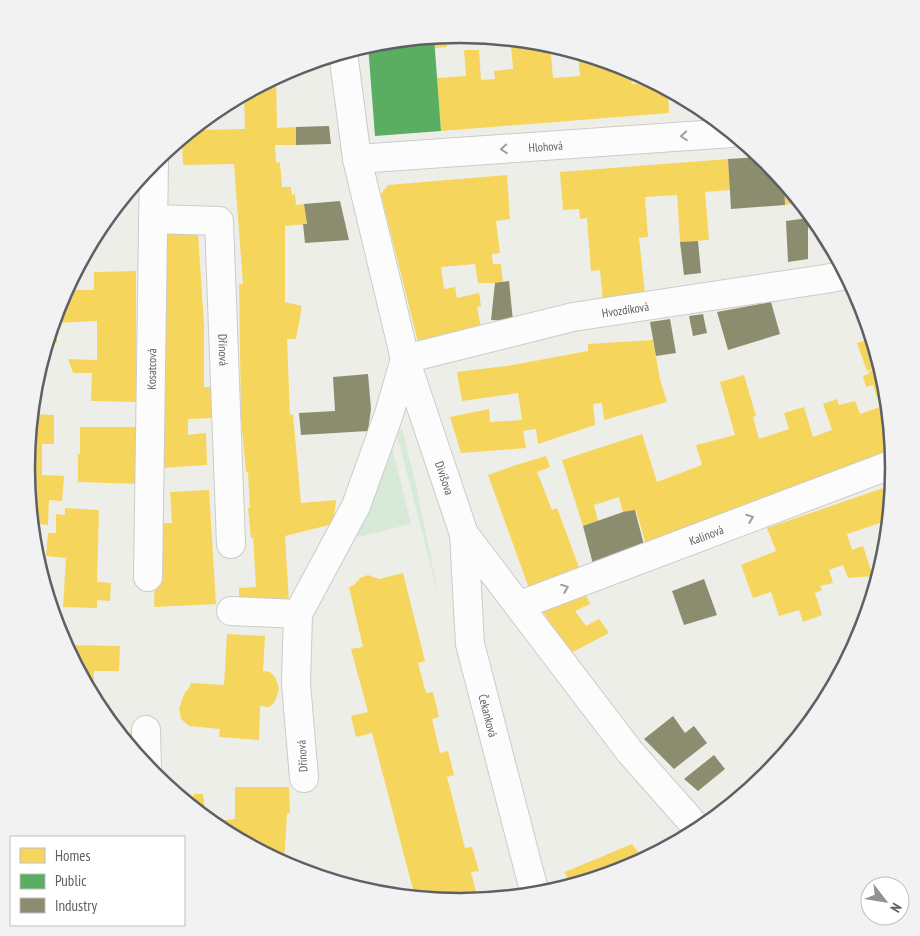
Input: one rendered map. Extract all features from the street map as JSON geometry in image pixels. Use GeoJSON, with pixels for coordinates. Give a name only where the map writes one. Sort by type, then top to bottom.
{"type":"FeatureCollection","features":[{"type":"Feature","properties":{"kind":"street","name":"Divišova"},"geometry":{"type":"LineString","coordinates":[[345,59],[357,159],[405,360],[464,534],[520,605],[630,752],[693,823]]}},
{"type":"Feature","properties":{"kind":"street","name":"Hlohová"},"geometry":{"type":"LineString","coordinates":[[357,159],[722,134]]}},
{"type":"Feature","properties":{"kind":"street","name":"Kosatcová"},"geometry":{"type":"LineString","coordinates":[[148,577],[154,173]]}},
{"type":"Feature","properties":{"kind":"street","name":"Dřínová"},"geometry":{"type":"LineString","coordinates":[[153,219],[219,221],[231,544]]}},
{"type":"Feature","properties":{"kind":"street","name":"Hvozdíková"},"geometry":{"type":"LineString","coordinates":[[405,360],[573,317],[839,276]]}},
{"type":"Feature","properties":{"kind":"street","name":"Dřínová"},"geometry":{"type":"LineString","coordinates":[[304,778],[296,683],[298,614],[356,506],[389,414],[405,360]]}},
{"type":"Feature","properties":{"kind":"street","name":"Kalinová"},"geometry":{"type":"LineString","coordinates":[[520,605],[885,467]]}},
{"type":"Feature","properties":{"kind":"street","name":"Čekanková"},"geometry":{"type":"LineString","coordinates":[[464,534],[470,644],[533,886]]}},
{"type":"Feature","properties":{"kind":"street"},"geometry":{"type":"LineString","coordinates":[[231,611],[298,614]]}},
{"type":"Feature","properties":{"kind":"street"},"geometry":{"type":"LineString","coordinates":[[146,730],[147,755]]}},
{"type":"Feature","properties":{"kind":"green space"},"geometry":{"type":"Polygon","coordinates":[[[402,428],[417,489],[439,598],[396,431],[402,428]]]}},
{"type":"Feature","properties":{"kind":"green space"},"geometry":{"type":"Polygon","coordinates":[[[389,434],[411,524],[347,540],[389,434]]]}},
{"type":"Feature","properties":{"kind":"building: Homes"},"geometry":{"type":"Polygon","coordinates":[[[447,43],[447,47],[435,48],[435,44],[447,43]]]}},
{"type":"Feature","properties":{"kind":"building: Homes"},"geometry":{"type":"Polygon","coordinates":[[[511,47],[551,53],[553,78],[580,76],[579,60],[623,75],[632,79],[632,84],[640,83],[668,98],[669,113],[441,131],[437,78],[466,76],[464,50],[479,50],[481,80],[495,79],[494,71],[513,69],[511,47]]]}},
{"type":"Feature","properties":{"kind":"building: Homes"},"geometry":{"type":"Polygon","coordinates":[[[276,85],[277,128],[296,127],[296,145],[275,145],[276,162],[280,163],[282,187],[291,187],[292,195],[295,194],[296,205],[304,204],[307,224],[285,226],[285,302],[302,306],[296,339],[287,339],[290,415],[293,414],[301,503],[336,500],[333,524],[285,536],[289,603],[239,606],[239,588],[256,587],[253,538],[251,538],[248,508],[250,508],[248,472],[246,472],[241,418],[239,284],[243,284],[234,164],[183,165],[182,146],[202,130],[245,129],[244,102],[276,85]]]}},
{"type":"Feature","properties":{"kind":"building: Homes"},"geometry":{"type":"Polygon","coordinates":[[[728,159],[730,190],[705,192],[709,240],[680,242],[677,195],[645,197],[648,237],[639,238],[645,294],[603,302],[600,270],[591,271],[587,218],[580,219],[579,209],[563,210],[560,172],[728,159]]]}},
{"type":"Feature","properties":{"kind":"building: Homes"},"geometry":{"type":"Polygon","coordinates":[[[507,175],[510,219],[496,221],[500,253],[492,254],[493,264],[501,264],[503,283],[478,283],[475,264],[441,267],[444,289],[455,287],[457,298],[479,293],[481,306],[477,307],[481,328],[418,342],[381,194],[388,185],[507,175]]]}},
{"type":"Feature","properties":{"kind":"building: Homes"},"geometry":{"type":"Polygon","coordinates":[[[785,194],[793,204],[785,205],[785,194]]]}},
{"type":"Feature","properties":{"kind":"building: Homes"},"geometry":{"type":"Polygon","coordinates":[[[158,233],[198,233],[204,325],[204,387],[213,387],[214,418],[188,419],[188,435],[206,433],[207,465],[161,468],[158,233]]]}},
{"type":"Feature","properties":{"kind":"building: Homes"},"geometry":{"type":"Polygon","coordinates":[[[136,271],[136,402],[91,401],[92,373],[73,373],[68,359],[97,360],[97,321],[61,323],[74,290],[94,290],[94,272],[136,271]]]}},
{"type":"Feature","properties":{"kind":"building: Homes"},"geometry":{"type":"Polygon","coordinates":[[[653,340],[660,379],[667,402],[604,420],[602,403],[593,404],[595,425],[538,444],[536,429],[523,431],[526,448],[461,453],[450,417],[489,409],[490,422],[522,420],[518,393],[462,401],[457,372],[513,365],[588,351],[588,344],[653,340]]]}},
{"type":"Feature","properties":{"kind":"building: Homes"},"geometry":{"type":"Polygon","coordinates":[[[865,340],[873,369],[867,371],[857,343],[865,340]]]}},
{"type":"Feature","properties":{"kind":"building: Homes"},"geometry":{"type":"Polygon","coordinates":[[[874,370],[877,385],[881,413],[884,440],[885,455],[646,545],[636,510],[623,513],[619,497],[594,505],[598,521],[583,526],[562,460],[642,434],[657,482],[702,465],[696,445],[735,435],[720,382],[744,375],[756,416],[753,417],[759,439],[789,429],[784,413],[804,407],[813,437],[832,430],[823,404],[837,399],[839,405],[855,401],[860,414],[880,407],[873,385],[866,387],[863,376],[869,374],[868,372],[874,370]]]}},
{"type":"Feature","properties":{"kind":"building: Homes"},"geometry":{"type":"Polygon","coordinates":[[[39,414],[54,415],[54,444],[42,444],[42,475],[64,476],[62,501],[49,500],[48,525],[39,524],[36,496],[35,468],[39,414]]]}},
{"type":"Feature","properties":{"kind":"building: Homes"},"geometry":{"type":"Polygon","coordinates":[[[80,427],[143,427],[143,484],[78,482],[80,427]]]}},
{"type":"Feature","properties":{"kind":"building: Homes"},"geometry":{"type":"Polygon","coordinates":[[[546,456],[550,467],[537,472],[552,510],[557,508],[581,573],[530,591],[488,475],[546,456]]]}},
{"type":"Feature","properties":{"kind":"building: Homes"},"geometry":{"type":"Polygon","coordinates":[[[884,488],[881,523],[847,534],[852,550],[863,546],[871,576],[848,578],[843,565],[829,570],[833,583],[820,586],[822,590],[815,593],[822,615],[803,622],[799,610],[779,616],[771,592],[753,598],[741,565],[776,551],[767,528],[884,488]]]}},
{"type":"Feature","properties":{"kind":"building: Homes"},"geometry":{"type":"Polygon","coordinates":[[[209,490],[216,604],[154,607],[157,523],[172,523],[170,492],[209,490]]]}},
{"type":"Feature","properties":{"kind":"building: Homes"},"geometry":{"type":"Polygon","coordinates":[[[65,508],[99,510],[97,582],[111,583],[110,601],[97,600],[97,608],[63,607],[66,558],[46,556],[48,533],[56,533],[56,514],[65,515],[65,508]]]}},
{"type":"Feature","properties":{"kind":"building: Homes"},"geometry":{"type":"Polygon","coordinates":[[[403,573],[425,661],[418,663],[426,693],[433,692],[439,717],[432,719],[440,753],[448,751],[454,775],[447,777],[465,848],[472,847],[479,871],[471,872],[476,892],[413,890],[372,733],[356,737],[351,716],[368,712],[351,649],[363,647],[349,587],[354,585],[360,578],[368,575],[379,579],[403,573]]]}},
{"type":"Feature","properties":{"kind":"building: Homes"},"geometry":{"type":"Polygon","coordinates":[[[585,593],[590,604],[575,611],[586,626],[599,619],[609,633],[569,654],[542,610],[585,593]]]}},
{"type":"Feature","properties":{"kind":"building: Homes"},"geometry":{"type":"Polygon","coordinates":[[[227,634],[265,636],[263,671],[270,672],[275,677],[279,688],[273,704],[269,707],[260,706],[259,740],[219,737],[220,729],[189,726],[181,719],[179,709],[184,694],[191,683],[224,685],[227,634]]]}},
{"type":"Feature","properties":{"kind":"building: Homes"},"geometry":{"type":"Polygon","coordinates":[[[74,645],[120,646],[119,671],[94,671],[94,683],[74,645]]]}},
{"type":"Feature","properties":{"kind":"building: Homes"},"geometry":{"type":"Polygon","coordinates":[[[128,733],[134,734],[134,740],[128,733]]]}},
{"type":"Feature","properties":{"kind":"building: Homes"},"geometry":{"type":"Polygon","coordinates":[[[235,787],[289,787],[290,813],[287,813],[284,855],[247,836],[223,820],[235,819],[235,787]]]}},
{"type":"Feature","properties":{"kind":"building: Homes"},"geometry":{"type":"Polygon","coordinates":[[[194,794],[203,794],[205,808],[190,796],[194,796],[194,794]]]}},
{"type":"Feature","properties":{"kind":"building: Homes"},"geometry":{"type":"Polygon","coordinates":[[[632,844],[639,853],[623,861],[570,879],[568,880],[565,872],[632,844]]]}},
{"type":"Feature","properties":{"kind":"building: Public"},"geometry":{"type":"Polygon","coordinates":[[[435,44],[441,131],[375,136],[369,53],[435,44]]]}},
{"type":"Feature","properties":{"kind":"building: Industry"},"geometry":{"type":"Polygon","coordinates":[[[329,126],[331,144],[296,145],[296,127],[329,126]]]}},
{"type":"Feature","properties":{"kind":"building: Industry"},"geometry":{"type":"Polygon","coordinates":[[[751,158],[785,194],[785,205],[731,209],[728,159],[751,158]]]}},
{"type":"Feature","properties":{"kind":"building: Industry"},"geometry":{"type":"Polygon","coordinates":[[[340,201],[349,240],[305,243],[303,224],[307,224],[304,204],[340,201]]]}},
{"type":"Feature","properties":{"kind":"building: Industry"},"geometry":{"type":"Polygon","coordinates":[[[804,219],[808,225],[808,259],[788,262],[786,221],[804,219]]]}},
{"type":"Feature","properties":{"kind":"building: Industry"},"geometry":{"type":"Polygon","coordinates":[[[698,241],[701,273],[684,275],[680,242],[698,241]]]}},
{"type":"Feature","properties":{"kind":"building: Industry"},"geometry":{"type":"Polygon","coordinates":[[[509,281],[513,321],[491,320],[495,283],[509,281]]]}},
{"type":"Feature","properties":{"kind":"building: Industry"},"geometry":{"type":"Polygon","coordinates":[[[771,302],[780,334],[728,350],[717,312],[771,302]]]}},
{"type":"Feature","properties":{"kind":"building: Industry"},"geometry":{"type":"Polygon","coordinates":[[[703,314],[707,333],[693,336],[689,316],[703,314]]]}},
{"type":"Feature","properties":{"kind":"building: Industry"},"geometry":{"type":"Polygon","coordinates":[[[670,319],[676,353],[656,356],[650,322],[670,319]]]}},
{"type":"Feature","properties":{"kind":"building: Industry"},"geometry":{"type":"Polygon","coordinates":[[[368,374],[371,409],[368,431],[301,435],[299,413],[335,411],[333,377],[368,374]]]}},
{"type":"Feature","properties":{"kind":"building: Industry"},"geometry":{"type":"Polygon","coordinates":[[[635,510],[644,545],[593,564],[583,526],[623,512],[635,510]]]}},
{"type":"Feature","properties":{"kind":"building: Industry"},"geometry":{"type":"Polygon","coordinates":[[[704,579],[717,615],[684,625],[672,591],[704,579]]]}},
{"type":"Feature","properties":{"kind":"building: Industry"},"geometry":{"type":"Polygon","coordinates":[[[673,716],[685,733],[694,726],[707,743],[674,769],[644,739],[673,716]]]}},
{"type":"Feature","properties":{"kind":"building: Industry"},"geometry":{"type":"Polygon","coordinates":[[[714,755],[725,769],[698,791],[684,779],[714,755]]]}}]}
